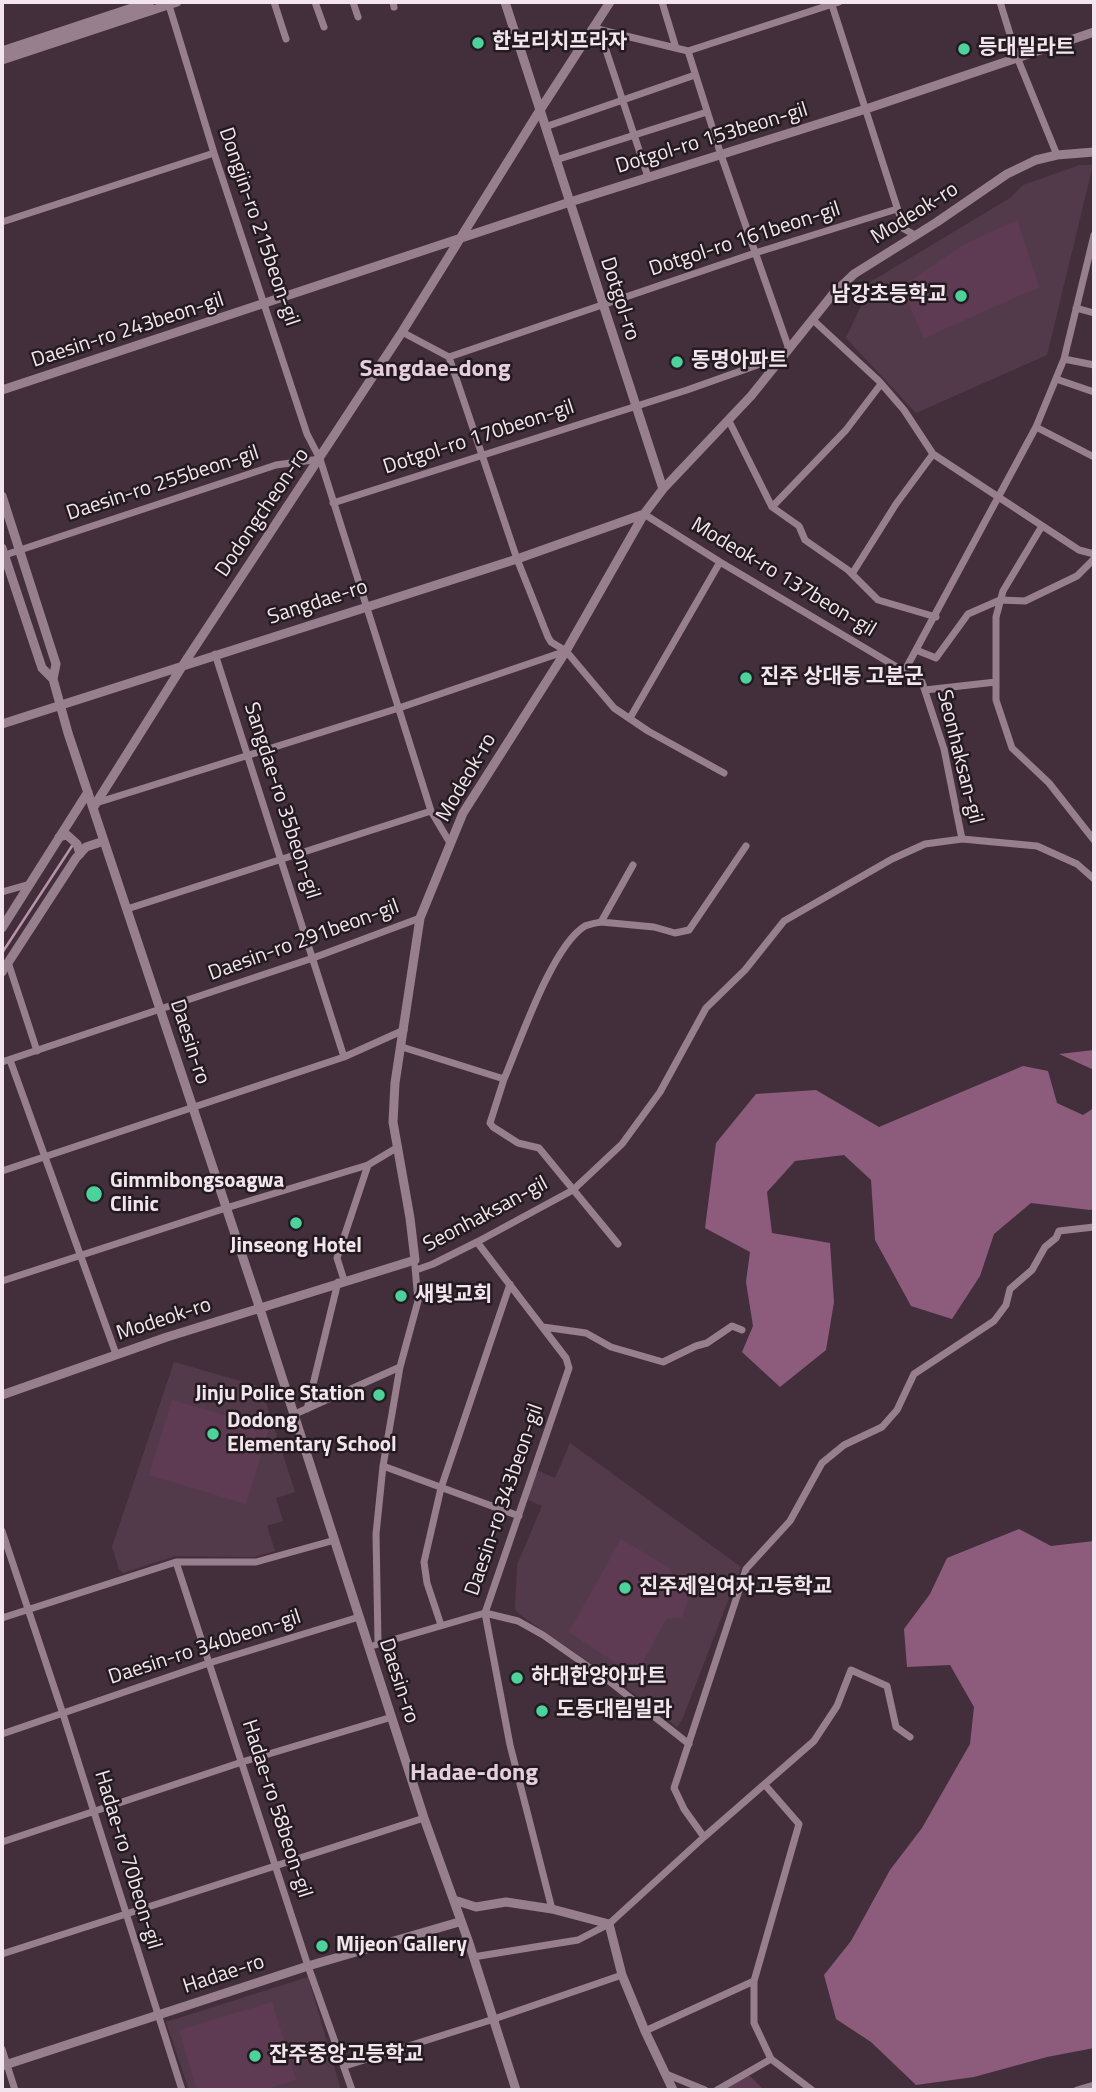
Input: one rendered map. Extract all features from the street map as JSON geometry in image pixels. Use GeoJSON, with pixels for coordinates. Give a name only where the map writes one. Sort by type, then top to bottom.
{"type":"FeatureCollection","features":[{"type":"Feature","properties":{"kind":"street"},"geometry":{"type":"LineString","coordinates":[[2,51],[150,2]]}},
{"type":"Feature","properties":{"kind":"street"},"geometry":{"type":"LineString","coordinates":[[274,2],[286,39]]}},
{"type":"Feature","properties":{"kind":"street"},"geometry":{"type":"LineString","coordinates":[[315,2],[324,27]]}},
{"type":"Feature","properties":{"kind":"street"},"geometry":{"type":"LineString","coordinates":[[353,2],[358,17]]}},
{"type":"Feature","properties":{"kind":"street","name":"Dotgol-ro"},"geometry":{"type":"LineString","coordinates":[[505,2],[663,489]]}},
{"type":"Feature","properties":{"kind":"street","name":"Dodongcheon-ro"},"geometry":{"type":"LineString","coordinates":[[94,806],[320,459],[540,110],[596,29],[610,2]]}},
{"type":"Feature","properties":{"kind":"street"},"geometry":{"type":"LineString","coordinates":[[662,2],[676,48]]}},
{"type":"Feature","properties":{"kind":"street"},"geometry":{"type":"LineString","coordinates":[[1000,2],[1017,57],[1057,155]]}},
{"type":"Feature","properties":{"kind":"street"},"geometry":{"type":"LineString","coordinates":[[2,60],[171,3]]}},
{"type":"Feature","properties":{"kind":"street","name":"Dongjin-ro 215beon-gil"},"geometry":{"type":"LineString","coordinates":[[171,3],[214,153],[307,434],[320,459],[432,811],[450,843]]}},
{"type":"Feature","properties":{"kind":"street"},"geometry":{"type":"LineString","coordinates":[[596,29],[688,51],[834,3],[897,209],[904,229],[915,235]]}},
{"type":"Feature","properties":{"kind":"street"},"geometry":{"type":"LineString","coordinates":[[596,29],[648,177]]}},
{"type":"Feature","properties":{"kind":"street","name":"Dotgol-ro 153beon-gil"},"geometry":{"type":"LineString","coordinates":[[570,202],[866,109],[1094,32]]}},
{"type":"Feature","properties":{"kind":"street"},"geometry":{"type":"LineString","coordinates":[[636,406],[687,390],[786,352],[688,51]]}},
{"type":"Feature","properties":{"kind":"street"},"geometry":{"type":"LineString","coordinates":[[545,127],[695,75]]}},
{"type":"Feature","properties":{"kind":"street"},"geometry":{"type":"LineString","coordinates":[[556,160],[707,112]]}},
{"type":"Feature","properties":{"kind":"street","name":"Modeok-ro"},"geometry":{"type":"LineString","coordinates":[[2,1395],[116,1354],[341,1281],[415,1265],[410,1218],[393,1122],[395,1083],[420,918],[463,813],[566,650],[644,514],[663,489],[729,421],[833,294],[854,274],[1007,174],[1036,160],[1094,152]]}},
{"type":"Feature","properties":{"kind":"street"},"geometry":{"type":"LineString","coordinates":[[2,222],[214,153]]}},
{"type":"Feature","properties":{"kind":"street"},"geometry":{"type":"LineString","coordinates":[[266,304],[570,202]]}},
{"type":"Feature","properties":{"kind":"street","name":"Dotgol-ro 161beon-gil"},"geometry":{"type":"LineString","coordinates":[[449,357],[755,253],[897,209]]}},
{"type":"Feature","properties":{"kind":"street"},"geometry":{"type":"LineString","coordinates":[[904,672],[1036,428],[1064,359],[1094,235]]}},
{"type":"Feature","properties":{"kind":"street","name":"Daesin-ro 243beon-gil"},"geometry":{"type":"LineString","coordinates":[[2,390],[266,304]]}},
{"type":"Feature","properties":{"kind":"street"},"geometry":{"type":"LineString","coordinates":[[1076,308],[1094,313]]}},
{"type":"Feature","properties":{"kind":"street"},"geometry":{"type":"LineString","coordinates":[[813,320],[881,384],[904,410],[933,454],[999,499],[1094,557],[1077,576],[1034,597],[1025,601],[1000,600],[968,614],[936,658],[916,650]]}},
{"type":"Feature","properties":{"kind":"street"},"geometry":{"type":"LineString","coordinates":[[401,332],[449,357],[517,559],[551,642],[566,650],[614,708],[648,731],[724,773]]}},
{"type":"Feature","properties":{"kind":"street"},"geometry":{"type":"LineString","coordinates":[[1064,359],[1094,365]]}},
{"type":"Feature","properties":{"kind":"street"},"geometry":{"type":"LineString","coordinates":[[1056,379],[1094,392]]}},
{"type":"Feature","properties":{"kind":"street"},"geometry":{"type":"LineString","coordinates":[[772,507],[846,430],[881,384]]}},
{"type":"Feature","properties":{"kind":"street","name":"Dotgol-ro 170beon-gil"},"geometry":{"type":"LineString","coordinates":[[333,503],[636,406]]}},
{"type":"Feature","properties":{"kind":"street"},"geometry":{"type":"LineString","coordinates":[[729,421],[772,507],[799,526],[805,540],[852,574],[878,600],[936,617]]}},
{"type":"Feature","properties":{"kind":"street"},"geometry":{"type":"LineString","coordinates":[[1036,428],[1094,457]]}},
{"type":"Feature","properties":{"kind":"street"},"geometry":{"type":"LineString","coordinates":[[852,574],[896,503],[933,454]]}},
{"type":"Feature","properties":{"kind":"street","name":"Daesin-ro 255beon-gil"},"geometry":{"type":"LineString","coordinates":[[3,553],[276,465],[320,459]]}},
{"type":"Feature","properties":{"kind":"street","name":"Daesin-ro"},"geometry":{"type":"LineString","coordinates":[[2,496],[56,664],[53,680]]}},
{"type":"Feature","properties":{"kind":"street","name":"Sangdae-ro"},"geometry":{"type":"LineString","coordinates":[[2,724],[517,559],[644,514]]}},
{"type":"Feature","properties":{"kind":"street","name":"Modeok-ro 137beon-gil"},"geometry":{"type":"LineString","coordinates":[[644,514],[904,672]]}},
{"type":"Feature","properties":{"kind":"street"},"geometry":{"type":"LineString","coordinates":[[1042,526],[1000,600],[996,617],[996,700],[1012,748],[1049,783],[1094,840]]}},
{"type":"Feature","properties":{"kind":"street","name":"Daesin-ro"},"geometry":{"type":"LineString","coordinates":[[3,553],[42,668],[53,680],[295,1414],[424,1818],[473,1956],[516,2090]]}},
{"type":"Feature","properties":{"kind":"street"},"geometry":{"type":"LineString","coordinates":[[630,718],[720,562]]}},
{"type":"Feature","properties":{"kind":"street"},"geometry":{"type":"LineString","coordinates":[[94,806],[399,708],[566,650]]}},
{"type":"Feature","properties":{"kind":"street","name":"Sangdae-ro 35beon-gil"},"geometry":{"type":"LineString","coordinates":[[215,654],[344,1057]]}},
{"type":"Feature","properties":{"kind":"street","name":"Seonhaksan-gil"},"geometry":{"type":"LineString","coordinates":[[415,1265],[433,1264],[573,1190],[622,1144],[660,1092],[706,1008],[745,970],[784,921],[892,859],[926,844],[962,839],[944,750],[925,690],[922,682],[904,672]]}},
{"type":"Feature","properties":{"kind":"street"},"geometry":{"type":"LineString","coordinates":[[925,690],[996,682]]}},
{"type":"Feature","properties":{"kind":"street"},"geometry":{"type":"LineString","coordinates":[[2,928],[88,792]]}},
{"type":"Feature","properties":{"kind":"street"},"geometry":{"type":"LineString","coordinates":[[127,909],[432,811]]}},
{"type":"Feature","properties":{"kind":"street"},"geometry":{"type":"LineString","coordinates":[[59,837],[71,837],[80,853]]}},
{"type":"Feature","properties":{"kind":"street"},"geometry":{"type":"LineString","coordinates":[[962,839],[1037,846],[1077,864],[1094,879]]}},
{"type":"Feature","properties":{"kind":"street"},"geometry":{"type":"LineString","coordinates":[[2,972],[80,853],[86,847],[104,841]]}},
{"type":"Feature","properties":{"kind":"street"},"geometry":{"type":"LineString","coordinates":[[573,1190],[539,1147],[518,1143],[493,1128],[490,1123],[505,1079],[546,981],[568,942],[586,926],[601,922],[653,927],[675,933],[689,930],[746,846]]}},
{"type":"Feature","properties":{"kind":"street"},"geometry":{"type":"LineString","coordinates":[[601,922],[633,865]]}},
{"type":"Feature","properties":{"kind":"street"},"geometry":{"type":"LineString","coordinates":[[2,892],[30,884]]}},
{"type":"Feature","properties":{"kind":"street","name":"Daesin-ro 291beon-gil"},"geometry":{"type":"LineString","coordinates":[[6,1061],[313,958],[420,918]]}},
{"type":"Feature","properties":{"kind":"street"},"geometry":{"type":"LineString","coordinates":[[8,962],[37,1051]]}},
{"type":"Feature","properties":{"kind":"street"},"geometry":{"type":"LineString","coordinates":[[2,1171],[344,1057],[404,1030]]}},
{"type":"Feature","properties":{"kind":"street"},"geometry":{"type":"LineString","coordinates":[[402,1047],[505,1079]]}},
{"type":"Feature","properties":{"kind":"street"},"geometry":{"type":"LineString","coordinates":[[6,1061],[116,1354]]}},
{"type":"Feature","properties":{"kind":"street"},"geometry":{"type":"LineString","coordinates":[[2,1281],[368,1165],[398,1147]]}},
{"type":"Feature","properties":{"kind":"street"},"geometry":{"type":"LineString","coordinates":[[307,1409],[341,1281],[337,1258],[368,1165]]}},
{"type":"Feature","properties":{"kind":"street","name":"Seonhaksan-gil"},"geometry":{"type":"LineString","coordinates":[[573,1190],[618,1244]]}},
{"type":"Feature","properties":{"kind":"street"},"geometry":{"type":"LineString","coordinates":[[704,1837],[684,1809],[674,1788],[746,1569],[790,1521],[822,1463],[844,1445],[882,1427],[897,1410],[914,1374],[994,1321],[1006,1305],[1010,1289],[1032,1270],[1045,1247],[1056,1238],[1059,1231],[1094,1227]]}},
{"type":"Feature","properties":{"kind":"street"},"geometry":{"type":"LineString","coordinates":[[477,1242],[543,1327],[586,1333],[611,1348],[663,1362],[707,1343],[732,1326],[742,1329]]}},
{"type":"Feature","properties":{"kind":"street"},"geometry":{"type":"LineString","coordinates":[[378,1643],[376,1534],[383,1466],[400,1367],[418,1301],[415,1265]]}},
{"type":"Feature","properties":{"kind":"street"},"geometry":{"type":"LineString","coordinates":[[441,1625],[427,1583],[424,1562],[441,1488],[510,1284]]}},
{"type":"Feature","properties":{"kind":"street","name":"Daesin-ro 343beon-gil"},"geometry":{"type":"LineString","coordinates":[[369,1649],[378,1643],[485,1613],[569,1368],[566,1358],[543,1327]]}},
{"type":"Feature","properties":{"kind":"street"},"geometry":{"type":"LineString","coordinates":[[295,1414],[400,1367]]}},
{"type":"Feature","properties":{"kind":"street"},"geometry":{"type":"LineString","coordinates":[[383,1466],[519,1516]]}},
{"type":"Feature","properties":{"kind":"street","name":"Hadae-ro 70beon-gil"},"geometry":{"type":"LineString","coordinates":[[2,1531],[182,2090]]}},
{"type":"Feature","properties":{"kind":"street"},"geometry":{"type":"LineString","coordinates":[[2,1618],[176,1562],[256,1562],[335,1540]]}},
{"type":"Feature","properties":{"kind":"street","name":"Hadae-ro 58beon-gil"},"geometry":{"type":"LineString","coordinates":[[176,1562],[308,1966],[352,2090]]}},
{"type":"Feature","properties":{"kind":"street"},"geometry":{"type":"LineString","coordinates":[[552,1909],[510,1745],[485,1613],[517,1622],[543,1635],[609,1681],[689,1744]]}},
{"type":"Feature","properties":{"kind":"street","name":"Daesin-ro 340beon-gil"},"geometry":{"type":"LineString","coordinates":[[2,1734],[209,1663],[359,1617]]}},
{"type":"Feature","properties":{"kind":"street"},"geometry":{"type":"LineString","coordinates":[[473,1956],[578,1940],[609,1924],[814,1741],[837,1706],[851,1670],[887,1686],[896,1727],[910,1737]]}},
{"type":"Feature","properties":{"kind":"street"},"geometry":{"type":"LineString","coordinates":[[2,1842],[242,1762],[391,1717]]}},
{"type":"Feature","properties":{"kind":"street"},"geometry":{"type":"LineString","coordinates":[[765,1785],[799,1824],[754,1981],[754,2023],[771,2059],[812,2090]]}},
{"type":"Feature","properties":{"kind":"street"},"geometry":{"type":"LineString","coordinates":[[2,1954],[424,1818]]}},
{"type":"Feature","properties":{"kind":"street"},"geometry":{"type":"LineString","coordinates":[[454,1900],[477,1908],[506,1902],[552,1909],[609,1924]]}},
{"type":"Feature","properties":{"kind":"street","name":"Hadae-ro"},"geometry":{"type":"LineString","coordinates":[[4,2065],[308,1966],[459,1922]]}},
{"type":"Feature","properties":{"kind":"street"},"geometry":{"type":"LineString","coordinates":[[609,1924],[622,1975],[673,2090]]}},
{"type":"Feature","properties":{"kind":"street"},"geometry":{"type":"LineString","coordinates":[[345,2066],[622,1975]]}},
{"type":"Feature","properties":{"kind":"street"},"geometry":{"type":"LineString","coordinates":[[645,2031],[754,1981]]}},
{"type":"Feature","properties":{"kind":"street"},"geometry":{"type":"LineString","coordinates":[[2,2049],[4,2065],[15,2090]]}},
{"type":"Feature","properties":{"kind":"street"},"geometry":{"type":"LineString","coordinates":[[717,2090],[771,2059]]}},
{"type":"Feature","properties":{"kind":"street"},"geometry":{"type":"LineString","coordinates":[[666,2074],[705,2090]]}},
{"type":"Feature","properties":{"kind":"street"},"geometry":{"type":"LineString","coordinates":[[1077,2090],[1094,2085]]}},
{"type":"Feature","properties":{"kind":"shaded area","name":"남강초등학교"},"geometry":{"type":"Polygon","coordinates":[[[1080,165],[1093,165],[1047,355],[916,413],[846,338],[861,306],[862,287],[1010,198],[1023,185],[1080,165]]]}},
{"type":"Feature","properties":{"kind":"shaded area"},"geometry":{"type":"Polygon","coordinates":[[[1017,220],[1039,287],[924,338],[901,287],[963,245],[1017,220]]]}},
{"type":"Feature","properties":{"kind":"shaded area"},"geometry":{"type":"Polygon","coordinates":[[[1094,1050],[1094,1070],[1059,1054],[1094,1050]]]}},
{"type":"Feature","properties":{"kind":"shaded area"},"geometry":{"type":"Polygon","coordinates":[[[1023,1066],[1048,1071],[1057,1103],[1083,1115],[1094,1108],[1094,1209],[1031,1203],[994,1234],[980,1276],[952,1319],[911,1306],[875,1240],[871,1180],[844,1155],[795,1161],[767,1192],[772,1233],[830,1243],[834,1302],[826,1350],[780,1387],[742,1352],[753,1326],[746,1282],[750,1252],[705,1228],[716,1143],[756,1094],[816,1090],[879,1127],[1023,1066]]]}},
{"type":"Feature","properties":{"kind":"shaded area","name":"Dodong Elementary School"},"geometry":{"type":"Polygon","coordinates":[[[174,1362],[261,1387],[295,1492],[276,1498],[283,1521],[267,1526],[275,1551],[254,1557],[175,1556],[123,1573],[119,1569],[112,1547],[174,1362]]]}},
{"type":"Feature","properties":{"kind":"shaded area"},"geometry":{"type":"Polygon","coordinates":[[[172,1400],[269,1428],[246,1504],[149,1475],[172,1400]]]}},
{"type":"Feature","properties":{"kind":"shaded area","name":"진주제일여자고등학교"},"geometry":{"type":"Polygon","coordinates":[[[570,1443],[741,1567],[677,1727],[515,1609],[517,1565],[542,1506],[528,1500],[534,1469],[555,1478],[570,1443]]]}},
{"type":"Feature","properties":{"kind":"shaded area"},"geometry":{"type":"Polygon","coordinates":[[[1019,1529],[1051,1546],[1094,1541],[1094,2048],[1047,2057],[974,2077],[916,2085],[871,2042],[836,2019],[824,1975],[851,1941],[890,1870],[922,1828],[970,1744],[974,1707],[950,1665],[907,1667],[904,1629],[930,1594],[947,1558],[1019,1529]]]}},
{"type":"Feature","properties":{"kind":"shaded area"},"geometry":{"type":"Polygon","coordinates":[[[621,1539],[671,1569],[674,1579],[690,1594],[682,1617],[666,1619],[635,1676],[569,1632],[621,1539]]]}},
{"type":"Feature","properties":{"kind":"shaded area","name":"잔주중앙고등학교"},"geometry":{"type":"Polygon","coordinates":[[[308,1977],[341,2090],[189,2090],[166,2022],[308,1977]]]}},
{"type":"Feature","properties":{"kind":"shaded area"},"geometry":{"type":"Polygon","coordinates":[[[272,2002],[296,2080],[263,2090],[197,2090],[179,2030],[272,2002]]]}},
{"type":"Feature","properties":{"kind":"shaded area"},"geometry":{"type":"Polygon","coordinates":[[[749,2075],[764,2090],[711,2090],[749,2075]]]}},
{"type":"Feature","properties":{"kind":"waterway"},"geometry":{"type":"LineString","coordinates":[[2,953],[72,846]]}},
{"type":"Feature","properties":{"kind":"place","name":"한보리치프라자"},"geometry":{"type":"Point","coordinates":[478,43]}},
{"type":"Feature","properties":{"kind":"place","name":"등대빌라트"},"geometry":{"type":"Point","coordinates":[964,49]}},
{"type":"Feature","properties":{"kind":"place","name":"남강초등학교"},"geometry":{"type":"Point","coordinates":[961,296]}},
{"type":"Feature","properties":{"kind":"place","name":"동명아파트"},"geometry":{"type":"Point","coordinates":[677,362]}},
{"type":"Feature","properties":{"kind":"place","name":"진주 상대동 고분군"},"geometry":{"type":"Point","coordinates":[746,678]}},
{"type":"Feature","properties":{"kind":"place","name":"Gimmibongsoagwa Clinic"},"geometry":{"type":"Point","coordinates":[94,1194]}},
{"type":"Feature","properties":{"kind":"place","name":"Jinseong Hotel"},"geometry":{"type":"Point","coordinates":[296,1223]}},
{"type":"Feature","properties":{"kind":"place","name":"새빛교회"},"geometry":{"type":"Point","coordinates":[401,1296]}},
{"type":"Feature","properties":{"kind":"place","name":"Jinju Police Station"},"geometry":{"type":"Point","coordinates":[379,1395]}},
{"type":"Feature","properties":{"kind":"place","name":"Dodong Elementary School"},"geometry":{"type":"Point","coordinates":[213,1434]}},
{"type":"Feature","properties":{"kind":"place","name":"진주제일여자고등학교"},"geometry":{"type":"Point","coordinates":[625,1588]}},
{"type":"Feature","properties":{"kind":"place","name":"하대한양아파트"},"geometry":{"type":"Point","coordinates":[517,1678]}},
{"type":"Feature","properties":{"kind":"place","name":"도동대림빌라"},"geometry":{"type":"Point","coordinates":[542,1711]}},
{"type":"Feature","properties":{"kind":"place","name":"Mijeon Gallery"},"geometry":{"type":"Point","coordinates":[322,1946]}},
{"type":"Feature","properties":{"kind":"place","name":"잔주중앙고등학교"},"geometry":{"type":"Point","coordinates":[255,2056]}},
{"type":"Feature","properties":{"kind":"district","name":"Sangdae-dong"},"geometry":{"type":"Point","coordinates":[435,370]}},
{"type":"Feature","properties":{"kind":"district","name":"Hadae-dong"},"geometry":{"type":"Point","coordinates":[474,1774]}}]}
